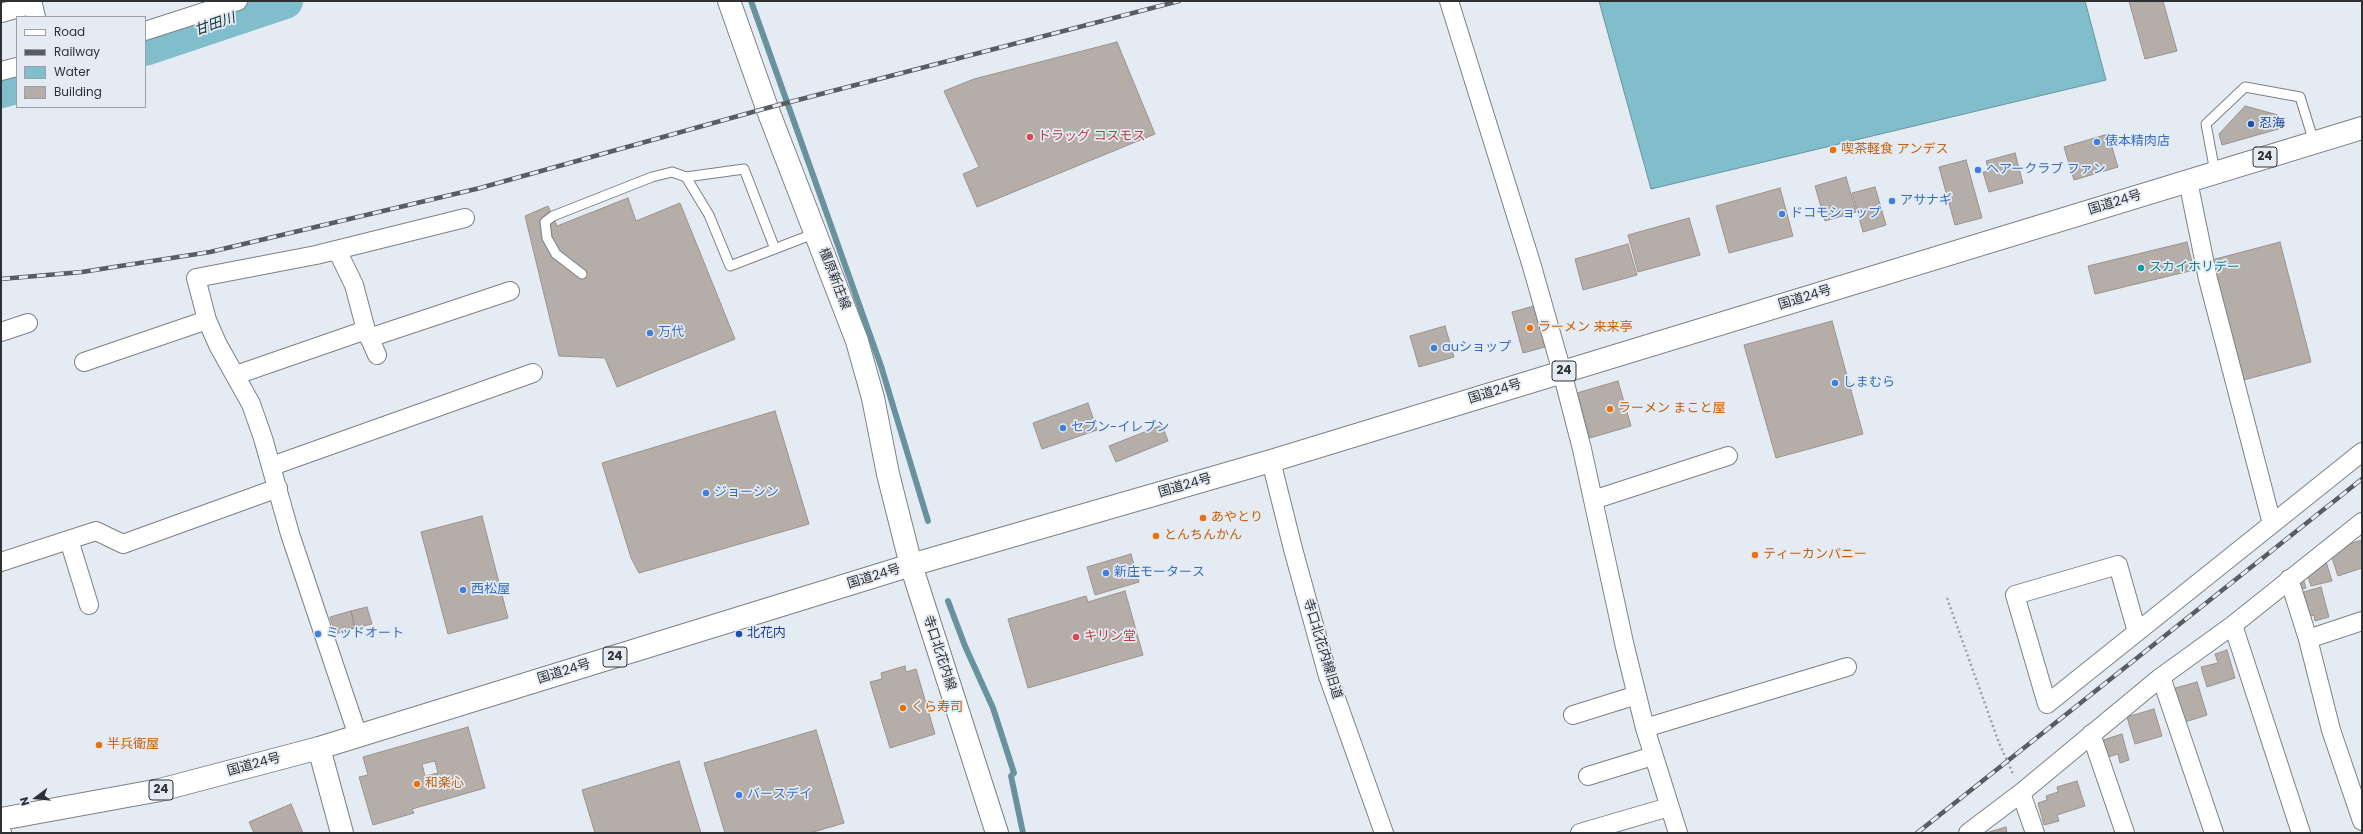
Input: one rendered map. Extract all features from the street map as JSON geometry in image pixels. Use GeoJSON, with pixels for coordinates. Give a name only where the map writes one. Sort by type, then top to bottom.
{"type":"FeatureCollection","features":[{"type":"Feature","properties":{"kind":"main road","name":"橿原新庄線"},"geometry":{"type":"LineString","coordinates":[[729,1],[768,108],[844,304],[866,371],[888,474],[911,565]]}},
{"type":"Feature","properties":{"kind":"main road","name":"国道24号"},"geometry":{"type":"LineString","coordinates":[[1,819],[160,790],[319,748],[911,565],[1271,461],[2362,128]]}},
{"type":"Feature","properties":{"kind":"main road","name":"寺口北花内線"},"geometry":{"type":"LineString","coordinates":[[911,565],[997,833]]}},
{"type":"Feature","properties":{"kind":"main road"},"geometry":{"type":"LineString","coordinates":[[319,748],[342,833]]}},
{"type":"Feature","properties":{"kind":"street"},"geometry":{"type":"LineString","coordinates":[[146,31],[238,1]]}},
{"type":"Feature","properties":{"kind":"street"},"geometry":{"type":"LineString","coordinates":[[1449,1],[1529,255],[1562,372],[1645,728],[1678,833]]}},
{"type":"Feature","properties":{"kind":"street"},"geometry":{"type":"LineString","coordinates":[[1,13],[33,4],[36,16]]}},
{"type":"Feature","properties":{"kind":"street"},"geometry":{"type":"LineString","coordinates":[[1,71],[16,67]]}},
{"type":"Feature","properties":{"kind":"street"},"geometry":{"type":"LineString","coordinates":[[2188,181],[2210,286],[2272,524]]}},
{"type":"Feature","properties":{"kind":"street"},"geometry":{"type":"LineString","coordinates":[[358,736],[290,534],[272,466],[251,404],[218,345],[207,320],[196,278],[337,250],[465,218]]}},
{"type":"Feature","properties":{"kind":"street"},"geometry":{"type":"LineString","coordinates":[[337,250],[354,285],[368,334],[377,354]]}},
{"type":"Feature","properties":{"kind":"street"},"geometry":{"type":"LineString","coordinates":[[236,375],[510,291]]}},
{"type":"Feature","properties":{"kind":"street"},"geometry":{"type":"LineString","coordinates":[[84,362],[207,320]]}},
{"type":"Feature","properties":{"kind":"street"},"geometry":{"type":"LineString","coordinates":[[1,332],[28,323]]}},
{"type":"Feature","properties":{"kind":"street"},"geometry":{"type":"LineString","coordinates":[[272,466],[532,373]]}},
{"type":"Feature","properties":{"kind":"street"},"geometry":{"type":"LineString","coordinates":[[2136,632],[2118,565],[2015,595],[2047,704],[2362,452]]}},
{"type":"Feature","properties":{"kind":"street"},"geometry":{"type":"LineString","coordinates":[[1593,500],[1728,456]]}},
{"type":"Feature","properties":{"kind":"street","name":"寺口北花内線旧道"},"geometry":{"type":"LineString","coordinates":[[1271,461],[1293,549],[1328,676],[1384,833]]}},
{"type":"Feature","properties":{"kind":"street"},"geometry":{"type":"LineString","coordinates":[[1,562],[96,531],[122,544],[278,488]]}},
{"type":"Feature","properties":{"kind":"street"},"geometry":{"type":"LineString","coordinates":[[1968,833],[2021,793],[2161,676],[2233,625],[2362,522]]}},
{"type":"Feature","properties":{"kind":"street"},"geometry":{"type":"LineString","coordinates":[[69,540],[89,605]]}},
{"type":"Feature","properties":{"kind":"street"},"geometry":{"type":"LineString","coordinates":[[2289,579],[2308,639],[2331,730],[2362,821]]}},
{"type":"Feature","properties":{"kind":"street"},"geometry":{"type":"LineString","coordinates":[[2233,625],[2302,833]]}},
{"type":"Feature","properties":{"kind":"street"},"geometry":{"type":"LineString","coordinates":[[2308,639],[2361,627]]}},
{"type":"Feature","properties":{"kind":"street"},"geometry":{"type":"LineString","coordinates":[[1645,728],[1847,667]]}},
{"type":"Feature","properties":{"kind":"street"},"geometry":{"type":"LineString","coordinates":[[2161,676],[2214,833]]}},
{"type":"Feature","properties":{"kind":"street"},"geometry":{"type":"LineString","coordinates":[[1573,715],[1637,695]]}},
{"type":"Feature","properties":{"kind":"street"},"geometry":{"type":"LineString","coordinates":[[2091,734],[2125,833]]}},
{"type":"Feature","properties":{"kind":"street"},"geometry":{"type":"LineString","coordinates":[[1588,776],[1653,756]]}},
{"type":"Feature","properties":{"kind":"street"},"geometry":{"type":"LineString","coordinates":[[2021,793],[2035,833]]}},
{"type":"Feature","properties":{"kind":"street"},"geometry":{"type":"LineString","coordinates":[[1580,833],[1669,807]]}},
{"type":"Feature","properties":{"kind":"lane"},"geometry":{"type":"LineString","coordinates":[[2215,172],[2206,124],[2245,87],[2300,97],[2314,142]]}},
{"type":"Feature","properties":{"kind":"lane"},"geometry":{"type":"LineString","coordinates":[[582,274],[556,254],[547,238],[545,222],[553,216],[652,177],[672,172],[686,177],[744,169],[775,249]]}},
{"type":"Feature","properties":{"kind":"lane"},"geometry":{"type":"LineString","coordinates":[[686,177],[709,215],[730,266],[816,233]]}},
{"type":"Feature","properties":{"kind":"path"},"geometry":{"type":"LineString","coordinates":[[1947,598],[1999,743],[2021,793]]}},
{"type":"Feature","properties":{"kind":"water"},"geometry":{"type":"Polygon","coordinates":[[[1599,1],[2085,1],[2106,80],[1651,189],[1599,1]]]}},
{"type":"Feature","properties":{"kind":"building"},"geometry":{"type":"Polygon","coordinates":[[[2129,1],[2163,1],[2177,51],[2145,59],[2129,1]]]}},
{"type":"Feature","properties":{"kind":"building"},"geometry":{"type":"Polygon","coordinates":[[[1117,42],[1155,134],[977,207],[963,174],[979,167],[944,91],[974,79],[1117,42]]]}},
{"type":"Feature","properties":{"kind":"building"},"geometry":{"type":"Polygon","coordinates":[[[2245,106],[2278,115],[2282,128],[2222,145],[2219,134],[2245,106]]]}},
{"type":"Feature","properties":{"kind":"building"},"geometry":{"type":"Polygon","coordinates":[[[2108,134],[2118,167],[2074,180],[2064,147],[2108,134]]]}},
{"type":"Feature","properties":{"kind":"building"},"geometry":{"type":"Polygon","coordinates":[[[2015,153],[2023,183],[1989,192],[1983,172],[1989,171],[1986,161],[2015,153]]]}},
{"type":"Feature","properties":{"kind":"building"},"geometry":{"type":"Polygon","coordinates":[[[1966,160],[1982,218],[1955,225],[1939,167],[1966,160]]]}},
{"type":"Feature","properties":{"kind":"building"},"geometry":{"type":"Polygon","coordinates":[[[1846,177],[1856,212],[1825,221],[1815,186],[1846,177]]]}},
{"type":"Feature","properties":{"kind":"building"},"geometry":{"type":"Polygon","coordinates":[[[1875,187],[1886,225],[1863,232],[1852,193],[1875,187]]]}},
{"type":"Feature","properties":{"kind":"building"},"geometry":{"type":"Polygon","coordinates":[[[1780,188],[1793,236],[1729,253],[1716,206],[1780,188]]]}},
{"type":"Feature","properties":{"kind":"building"},"geometry":{"type":"Polygon","coordinates":[[[628,198],[636,221],[680,203],[735,339],[617,387],[605,358],[559,356],[525,216],[548,206],[557,226],[628,198]]]}},
{"type":"Feature","properties":{"kind":"building"},"geometry":{"type":"Polygon","coordinates":[[[1689,218],[1700,255],[1638,272],[1628,235],[1689,218]]]}},
{"type":"Feature","properties":{"kind":"building","name":"スカイホリデー"},"geometry":{"type":"Polygon","coordinates":[[[2187,242],[2194,270],[2095,294],[2088,266],[2187,242]]]}},
{"type":"Feature","properties":{"kind":"building"},"geometry":{"type":"Polygon","coordinates":[[[2280,242],[2311,362],[2240,381],[2208,261],[2280,242]]]}},
{"type":"Feature","properties":{"kind":"building"},"geometry":{"type":"Polygon","coordinates":[[[1628,244],[1637,275],[1583,290],[1575,259],[1628,244]]]}},
{"type":"Feature","properties":{"kind":"building"},"geometry":{"type":"Polygon","coordinates":[[[1534,306],[1545,347],[1523,353],[1512,312],[1534,306]]]}},
{"type":"Feature","properties":{"kind":"building"},"geometry":{"type":"Polygon","coordinates":[[[1832,321],[1863,434],[1776,458],[1744,345],[1832,321]]]}},
{"type":"Feature","properties":{"kind":"building"},"geometry":{"type":"Polygon","coordinates":[[[1445,326],[1454,357],[1419,367],[1410,336],[1445,326]]]}},
{"type":"Feature","properties":{"kind":"building"},"geometry":{"type":"Polygon","coordinates":[[[1618,381],[1631,426],[1590,438],[1577,393],[1618,381]]]}},
{"type":"Feature","properties":{"kind":"building"},"geometry":{"type":"Polygon","coordinates":[[[1088,403],[1097,430],[1042,449],[1033,423],[1088,403]]]}},
{"type":"Feature","properties":{"kind":"building","name":"ジョーシン"},"geometry":{"type":"Polygon","coordinates":[[[775,411],[809,524],[639,573],[631,558],[602,463],[775,411]]]}},
{"type":"Feature","properties":{"kind":"building"},"geometry":{"type":"Polygon","coordinates":[[[1162,425],[1168,441],[1116,462],[1109,446],[1162,425]]]}},
{"type":"Feature","properties":{"kind":"building"},"geometry":{"type":"Polygon","coordinates":[[[482,516],[508,618],[448,634],[421,532],[482,516]]]}},
{"type":"Feature","properties":{"kind":"building"},"geometry":{"type":"Polygon","coordinates":[[[2362,540],[2362,568],[2338,576],[2331,555],[2338,553],[2336,548],[2362,540]]]}},
{"type":"Feature","properties":{"kind":"building"},"geometry":{"type":"Polygon","coordinates":[[[1131,554],[1139,582],[1095,595],[1087,567],[1131,554]]]}},
{"type":"Feature","properties":{"kind":"building"},"geometry":{"type":"Polygon","coordinates":[[[2325,558],[2332,581],[2311,586],[2306,570],[2325,558]]]}},
{"type":"Feature","properties":{"kind":"building"},"geometry":{"type":"Polygon","coordinates":[[[2303,578],[2306,588],[2297,591],[2297,579],[2303,578]]]}},
{"type":"Feature","properties":{"kind":"building"},"geometry":{"type":"Polygon","coordinates":[[[2321,587],[2329,617],[2315,621],[2314,615],[2307,617],[2300,593],[2321,587]]]}},
{"type":"Feature","properties":{"kind":"building","name":"キリン堂"},"geometry":{"type":"Polygon","coordinates":[[[1125,591],[1143,655],[1028,688],[1008,619],[1086,596],[1088,602],[1125,591]]]}},
{"type":"Feature","properties":{"kind":"building"},"geometry":{"type":"Polygon","coordinates":[[[367,607],[372,624],[355,628],[351,611],[367,607]]]}},
{"type":"Feature","properties":{"kind":"building"},"geometry":{"type":"Polygon","coordinates":[[[351,611],[355,628],[335,634],[330,617],[351,611]]]}},
{"type":"Feature","properties":{"kind":"building"},"geometry":{"type":"Polygon","coordinates":[[[2227,650],[2235,678],[2207,687],[2201,667],[2218,663],[2215,654],[2227,650]]]}},
{"type":"Feature","properties":{"kind":"building","name":"くら寿司"},"geometry":{"type":"Polygon","coordinates":[[[905,666],[906,672],[916,669],[935,734],[890,748],[870,682],[882,679],[881,673],[905,666]]]}},
{"type":"Feature","properties":{"kind":"building"},"geometry":{"type":"Polygon","coordinates":[[[2197,682],[2207,715],[2182,723],[2172,689],[2197,682]]]}},
{"type":"Feature","properties":{"kind":"building"},"geometry":{"type":"Polygon","coordinates":[[[2154,709],[2162,736],[2135,744],[2127,717],[2154,709]]]}},
{"type":"Feature","properties":{"kind":"building"},"geometry":{"type":"Polygon","coordinates":[[[468,727],[485,788],[412,809],[414,813],[373,825],[359,777],[368,775],[363,757],[468,727]],[[435,761],[422,764],[425,776],[438,773],[435,761]]]}},
{"type":"Feature","properties":{"kind":"building"},"geometry":{"type":"Polygon","coordinates":[[[816,730],[844,823],[810,833],[725,833],[704,763],[816,730]]]}},
{"type":"Feature","properties":{"kind":"building"},"geometry":{"type":"Polygon","coordinates":[[[2122,734],[2129,760],[2120,763],[2118,754],[2108,757],[2103,740],[2122,734]]]}},
{"type":"Feature","properties":{"kind":"building"},"geometry":{"type":"Polygon","coordinates":[[[679,761],[701,833],[595,833],[582,790],[679,761]]]}},
{"type":"Feature","properties":{"kind":"building"},"geometry":{"type":"Polygon","coordinates":[[[2077,781],[2085,806],[2057,815],[2059,821],[2044,825],[2038,803],[2047,800],[2046,796],[2058,792],[2057,787],[2077,781]]]}},
{"type":"Feature","properties":{"kind":"building"},"geometry":{"type":"Polygon","coordinates":[[[291,804],[303,833],[254,833],[249,822],[291,804]]]}},
{"type":"Feature","properties":{"kind":"building"},"geometry":{"type":"Polygon","coordinates":[[[2006,827],[2007,833],[1986,833],[2006,827]]]}},
{"type":"Feature","properties":{"kind":"waterway","name":"甘田川"},"geometry":{"type":"LineString","coordinates":[[146,48],[285,1]]}},
{"type":"Feature","properties":{"kind":"waterway"},"geometry":{"type":"LineString","coordinates":[[751,1],[881,366],[928,521]]}},
{"type":"Feature","properties":{"kind":"waterway","name":"甘田川"},"geometry":{"type":"LineString","coordinates":[[1,90],[16,86]]}},
{"type":"Feature","properties":{"kind":"waterway"},"geometry":{"type":"LineString","coordinates":[[948,601],[965,646],[993,708],[1014,773],[1011,776],[1023,833]]}},
{"type":"Feature","properties":{"kind":"railway"},"geometry":{"type":"LineString","coordinates":[[1,279],[82,272],[210,252],[480,188],[767,108],[1179,1]]}},
{"type":"Feature","properties":{"kind":"railway"},"geometry":{"type":"LineString","coordinates":[[1917,833],[2362,479]]}},
{"type":"Feature","properties":{"kind":"place","name":"忍海"},"geometry":{"type":"Point","coordinates":[2251,124]}},
{"type":"Feature","properties":{"kind":"place","name":"ドラッグ コスモス"},"geometry":{"type":"Point","coordinates":[1030,137]}},
{"type":"Feature","properties":{"kind":"place","name":"俵本精肉店"},"geometry":{"type":"Point","coordinates":[2097,142]}},
{"type":"Feature","properties":{"kind":"place","name":"喫茶軽食 アンデス"},"geometry":{"type":"Point","coordinates":[1833,150]}},
{"type":"Feature","properties":{"kind":"place","name":"ヘアークラブ ファン"},"geometry":{"type":"Point","coordinates":[1978,170]}},
{"type":"Feature","properties":{"kind":"place","name":"アサナギ"},"geometry":{"type":"Point","coordinates":[1892,201]}},
{"type":"Feature","properties":{"kind":"place","name":"ドコモショップ"},"geometry":{"type":"Point","coordinates":[1782,214]}},
{"type":"Feature","properties":{"kind":"place","name":"スカイホリデー"},"geometry":{"type":"Point","coordinates":[2141,268]}},
{"type":"Feature","properties":{"kind":"place","name":"ラーメン 来来亭"},"geometry":{"type":"Point","coordinates":[1530,328]}},
{"type":"Feature","properties":{"kind":"place","name":"万代"},"geometry":{"type":"Point","coordinates":[650,333]}},
{"type":"Feature","properties":{"kind":"place","name":"auショップ"},"geometry":{"type":"Point","coordinates":[1434,348]}},
{"type":"Feature","properties":{"kind":"place","name":"しまむら"},"geometry":{"type":"Point","coordinates":[1835,383]}},
{"type":"Feature","properties":{"kind":"place","name":"ラーメン まこと屋"},"geometry":{"type":"Point","coordinates":[1610,409]}},
{"type":"Feature","properties":{"kind":"place","name":"セブン-イレブン"},"geometry":{"type":"Point","coordinates":[1063,428]}},
{"type":"Feature","properties":{"kind":"place","name":"ジョーシン"},"geometry":{"type":"Point","coordinates":[706,493]}},
{"type":"Feature","properties":{"kind":"place","name":"あやとり"},"geometry":{"type":"Point","coordinates":[1203,518]}},
{"type":"Feature","properties":{"kind":"place","name":"とんちんかん"},"geometry":{"type":"Point","coordinates":[1156,536]}},
{"type":"Feature","properties":{"kind":"place","name":"ティーカンパニー"},"geometry":{"type":"Point","coordinates":[1755,555]}},
{"type":"Feature","properties":{"kind":"place","name":"新庄モータース"},"geometry":{"type":"Point","coordinates":[1106,573]}},
{"type":"Feature","properties":{"kind":"place","name":"西松屋"},"geometry":{"type":"Point","coordinates":[463,590]}},
{"type":"Feature","properties":{"kind":"place","name":"ミッドオート"},"geometry":{"type":"Point","coordinates":[318,634]}},
{"type":"Feature","properties":{"kind":"place","name":"北花内"},"geometry":{"type":"Point","coordinates":[739,634]}},
{"type":"Feature","properties":{"kind":"place","name":"キリン堂"},"geometry":{"type":"Point","coordinates":[1076,637]}},
{"type":"Feature","properties":{"kind":"place","name":"くら寿司"},"geometry":{"type":"Point","coordinates":[903,708]}},
{"type":"Feature","properties":{"kind":"place","name":"半兵衛屋"},"geometry":{"type":"Point","coordinates":[99,745]}},
{"type":"Feature","properties":{"kind":"place","name":"和楽心"},"geometry":{"type":"Point","coordinates":[417,784]}},
{"type":"Feature","properties":{"kind":"place","name":"バースデイ"},"geometry":{"type":"Point","coordinates":[739,795]}}]}
